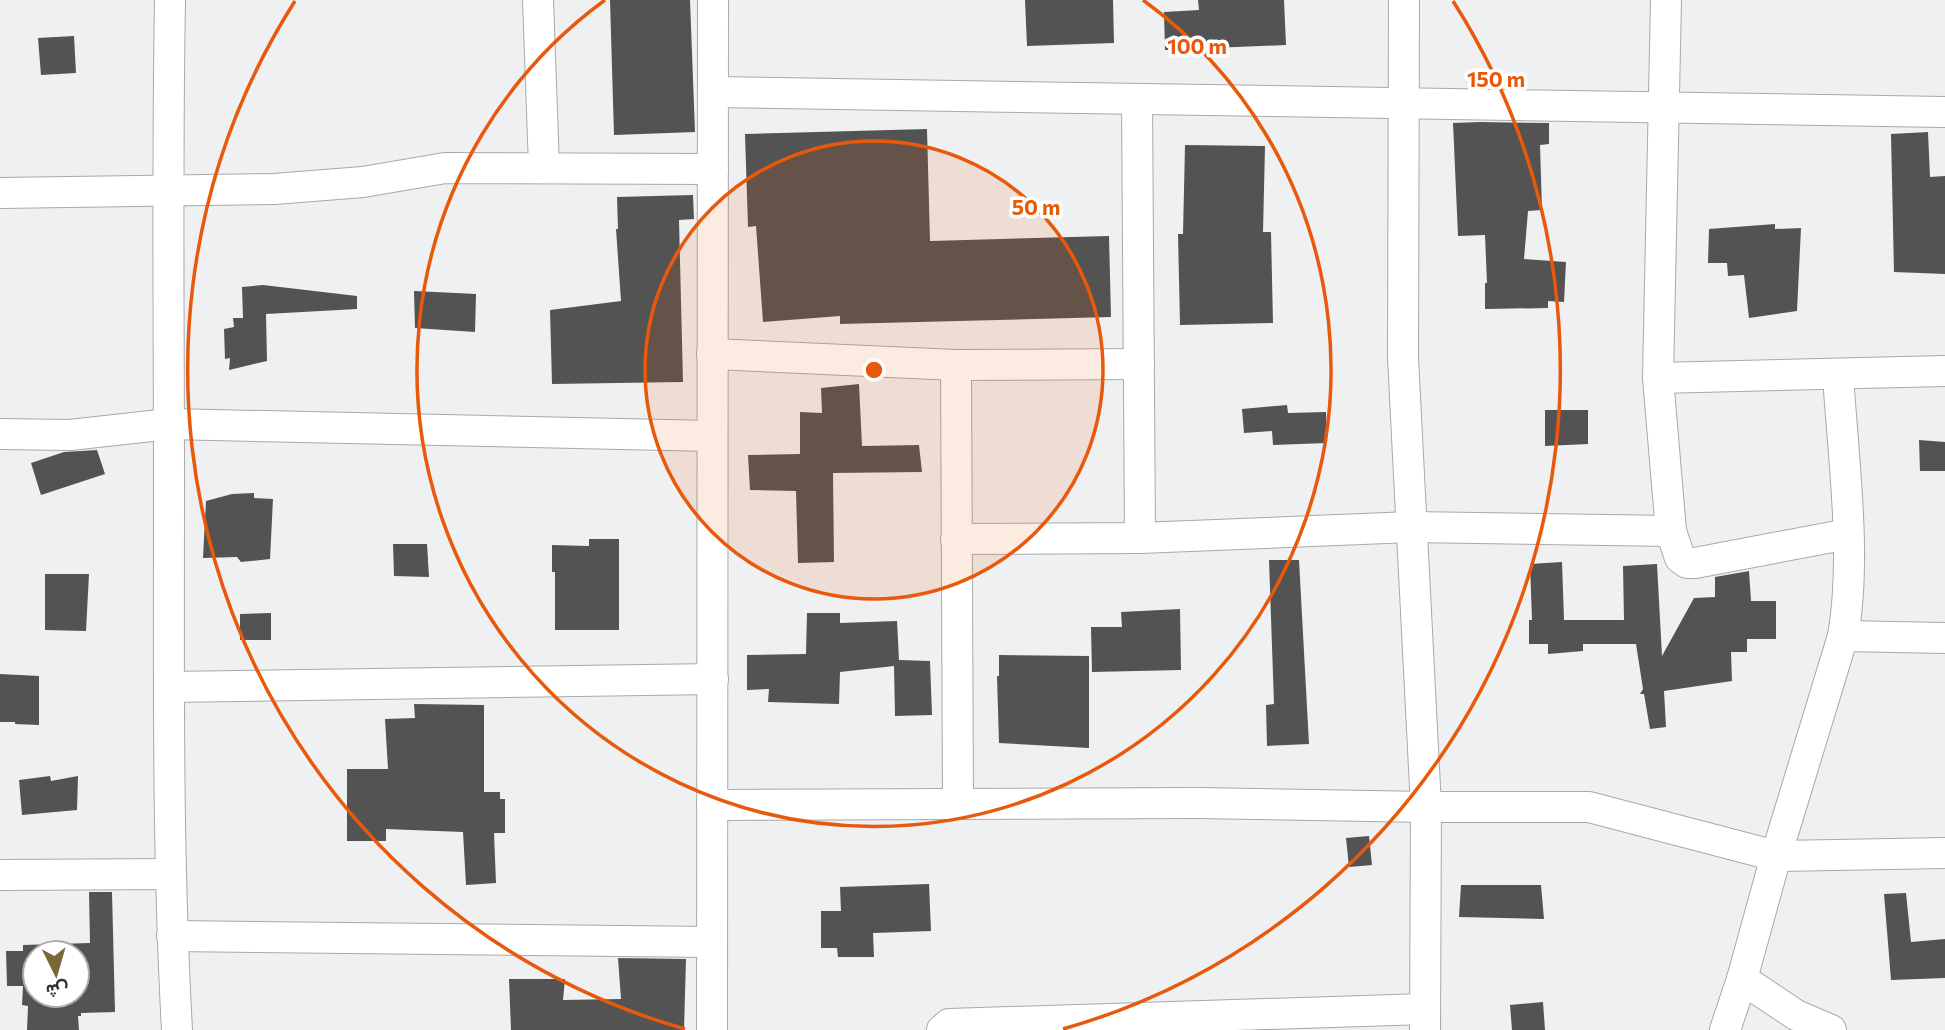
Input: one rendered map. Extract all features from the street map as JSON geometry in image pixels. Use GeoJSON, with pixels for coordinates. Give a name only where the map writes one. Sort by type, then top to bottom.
{"type":"FeatureCollection","features":[{"type":"Feature","properties":{"kind":"street"},"geometry":{"type":"LineString","coordinates":[[170,0],[167,191],[169,687],[172,936],[177,1030]]}},
{"type":"Feature","properties":{"kind":"street"},"geometry":{"type":"LineString","coordinates":[[538,0],[544,167]]}},
{"type":"Feature","properties":{"kind":"street"},"geometry":{"type":"LineString","coordinates":[[712,1030],[713,0]]}},
{"type":"Feature","properties":{"kind":"street"},"geometry":{"type":"LineString","coordinates":[[942,1030],[949,1024],[1425,1019],[1426,807],[1403,358],[1404,0]]}},
{"type":"Feature","properties":{"kind":"street"},"geometry":{"type":"LineString","coordinates":[[1666,0],[1658,378],[1671,531],[1680,558],[1687,563],[1695,563],[1847,534]]}},
{"type":"Feature","properties":{"kind":"street"},"geometry":{"type":"LineString","coordinates":[[713,92],[1945,112]]}},
{"type":"Feature","properties":{"kind":"street"},"geometry":{"type":"LineString","coordinates":[[1137,100],[1140,538]]}},
{"type":"Feature","properties":{"kind":"street"},"geometry":{"type":"LineString","coordinates":[[0,193],[274,189],[363,182],[446,168],[713,169]]}},
{"type":"Feature","properties":{"kind":"street"},"geometry":{"type":"LineString","coordinates":[[712,354],[956,365],[1139,365]]}},
{"type":"Feature","properties":{"kind":"street"},"geometry":{"type":"LineString","coordinates":[[956,365],[958,802]]}},
{"type":"Feature","properties":{"kind":"street"},"geometry":{"type":"LineString","coordinates":[[1658,378],[1945,371]]}},
{"type":"Feature","properties":{"kind":"street"},"geometry":{"type":"LineString","coordinates":[[1725,1030],[1843,636],[1847,611],[1847,534],[1838,375]]}},
{"type":"Feature","properties":{"kind":"street"},"geometry":{"type":"LineString","coordinates":[[0,434],[70,435],[169,424],[712,436]]}},
{"type":"Feature","properties":{"kind":"street"},"geometry":{"type":"LineString","coordinates":[[957,539],[1140,538],[1411,527],[1671,531]]}},
{"type":"Feature","properties":{"kind":"street"},"geometry":{"type":"LineString","coordinates":[[1843,636],[1945,638]]}},
{"type":"Feature","properties":{"kind":"street"},"geometry":{"type":"LineString","coordinates":[[169,687],[713,679]]}},
{"type":"Feature","properties":{"kind":"street"},"geometry":{"type":"LineString","coordinates":[[712,805],[958,802],[1589,807],[1776,856],[1945,852]]}},
{"type":"Feature","properties":{"kind":"street"},"geometry":{"type":"LineString","coordinates":[[0,875],[171,873]]}},
{"type":"Feature","properties":{"kind":"street"},"geometry":{"type":"LineString","coordinates":[[172,936],[712,942]]}},
{"type":"Feature","properties":{"kind":"street"},"geometry":{"type":"LineString","coordinates":[[1742,979],[1798,1023],[1831,1030]]}},
{"type":"Feature","properties":{"kind":"building"},"geometry":{"type":"Polygon","coordinates":[[[610,0],[690,0],[695,132],[614,135],[610,0]]]}},
{"type":"Feature","properties":{"kind":"building"},"geometry":{"type":"Polygon","coordinates":[[[1025,0],[1113,0],[1114,43],[1027,46],[1025,0]]]}},
{"type":"Feature","properties":{"kind":"building"},"geometry":{"type":"Polygon","coordinates":[[[1198,0],[1284,0],[1286,45],[1165,50],[1164,12],[1199,10],[1198,0]]]}},
{"type":"Feature","properties":{"kind":"building"},"geometry":{"type":"Polygon","coordinates":[[[74,36],[76,73],[41,75],[38,38],[74,36]]]}},
{"type":"Feature","properties":{"kind":"building"},"geometry":{"type":"Polygon","coordinates":[[[1453,123],[1549,123],[1549,144],[1540,145],[1542,210],[1528,211],[1524,259],[1566,262],[1564,302],[1548,301],[1548,308],[1485,309],[1485,235],[1458,236],[1453,123]]]}},
{"type":"Feature","properties":{"kind":"building"},"geometry":{"type":"Polygon","coordinates":[[[927,129],[930,241],[1109,236],[1111,317],[840,324],[840,316],[763,322],[756,226],[748,227],[745,134],[927,129]]]}},
{"type":"Feature","properties":{"kind":"building"},"geometry":{"type":"Polygon","coordinates":[[[1928,132],[1930,177],[1945,176],[1945,274],[1894,272],[1891,134],[1928,132]]]}},
{"type":"Feature","properties":{"kind":"building"},"geometry":{"type":"Polygon","coordinates":[[[1185,145],[1265,146],[1263,232],[1271,232],[1273,323],[1180,325],[1178,234],[1183,234],[1185,145]]]}},
{"type":"Feature","properties":{"kind":"building"},"geometry":{"type":"Polygon","coordinates":[[[693,195],[694,219],[679,220],[683,382],[552,384],[550,310],[621,301],[616,229],[617,197],[693,195]]]}},
{"type":"Feature","properties":{"kind":"building"},"geometry":{"type":"Polygon","coordinates":[[[1775,224],[1775,229],[1801,228],[1797,311],[1749,318],[1744,275],[1728,276],[1727,263],[1708,263],[1709,229],[1775,224]]]}},
{"type":"Feature","properties":{"kind":"building"},"geometry":{"type":"Polygon","coordinates":[[[263,285],[357,296],[357,309],[266,314],[267,361],[229,370],[230,358],[225,359],[224,329],[234,327],[233,318],[243,318],[242,287],[263,285]]]}},
{"type":"Feature","properties":{"kind":"building"},"geometry":{"type":"Polygon","coordinates":[[[414,291],[476,294],[475,332],[415,328],[414,291]]]}},
{"type":"Feature","properties":{"kind":"building"},"geometry":{"type":"Polygon","coordinates":[[[859,384],[862,446],[919,445],[922,472],[833,473],[834,562],[798,563],[796,491],[750,490],[748,455],[800,454],[800,412],[822,413],[821,388],[859,384]]]}},
{"type":"Feature","properties":{"kind":"building"},"geometry":{"type":"Polygon","coordinates":[[[1287,405],[1288,413],[1326,412],[1327,443],[1273,445],[1272,431],[1244,433],[1242,409],[1287,405]]]}},
{"type":"Feature","properties":{"kind":"building"},"geometry":{"type":"Polygon","coordinates":[[[1545,410],[1588,410],[1588,444],[1545,446],[1545,410]]]}},
{"type":"Feature","properties":{"kind":"building"},"geometry":{"type":"Polygon","coordinates":[[[1919,440],[1945,442],[1945,471],[1920,471],[1919,440]]]}},
{"type":"Feature","properties":{"kind":"building"},"geometry":{"type":"Polygon","coordinates":[[[97,450],[105,474],[41,495],[31,463],[64,452],[97,450]]]}},
{"type":"Feature","properties":{"kind":"building"},"geometry":{"type":"Polygon","coordinates":[[[254,493],[254,498],[273,499],[270,559],[241,562],[237,557],[203,558],[206,501],[232,494],[254,493]]]}},
{"type":"Feature","properties":{"kind":"building"},"geometry":{"type":"Polygon","coordinates":[[[589,539],[619,539],[619,630],[555,630],[552,545],[589,546],[589,539]]]}},
{"type":"Feature","properties":{"kind":"building"},"geometry":{"type":"Polygon","coordinates":[[[393,544],[427,544],[429,577],[394,576],[393,544]]]}},
{"type":"Feature","properties":{"kind":"building"},"geometry":{"type":"Polygon","coordinates":[[[1269,560],[1299,560],[1309,744],[1267,746],[1266,705],[1274,704],[1269,560]]]}},
{"type":"Feature","properties":{"kind":"building"},"geometry":{"type":"Polygon","coordinates":[[[1562,562],[1564,620],[1624,620],[1623,566],[1657,564],[1662,656],[1694,598],[1715,597],[1715,577],[1749,571],[1751,601],[1776,601],[1776,639],[1747,639],[1747,652],[1731,652],[1732,681],[1664,691],[1666,727],[1650,729],[1644,694],[1640,694],[1643,689],[1636,644],[1583,644],[1583,651],[1548,654],[1548,644],[1529,644],[1529,620],[1532,620],[1530,564],[1562,562]]]}},
{"type":"Feature","properties":{"kind":"building"},"geometry":{"type":"Polygon","coordinates":[[[45,574],[89,574],[86,631],[45,630],[45,574]]]}},
{"type":"Feature","properties":{"kind":"building"},"geometry":{"type":"Polygon","coordinates":[[[1180,609],[1181,670],[1092,672],[1091,627],[1122,627],[1121,612],[1180,609]]]}},
{"type":"Feature","properties":{"kind":"building"},"geometry":{"type":"Polygon","coordinates":[[[271,613],[271,640],[240,640],[240,614],[271,613]]]}},
{"type":"Feature","properties":{"kind":"building"},"geometry":{"type":"Polygon","coordinates":[[[807,613],[840,613],[840,623],[897,621],[899,660],[930,661],[932,715],[895,716],[894,666],[840,672],[839,704],[768,702],[769,689],[747,690],[747,655],[806,654],[807,613]]]}},
{"type":"Feature","properties":{"kind":"building"},"geometry":{"type":"Polygon","coordinates":[[[999,655],[1089,656],[1089,748],[999,743],[999,655]]]}},
{"type":"Feature","properties":{"kind":"building"},"geometry":{"type":"Polygon","coordinates":[[[0,674],[39,676],[39,725],[0,722],[0,674]]]}},
{"type":"Feature","properties":{"kind":"building"},"geometry":{"type":"Polygon","coordinates":[[[414,704],[484,705],[484,792],[500,792],[500,799],[505,799],[505,833],[494,833],[496,883],[466,885],[463,832],[386,829],[386,841],[347,841],[347,769],[388,769],[385,719],[415,718],[414,704]]]}},
{"type":"Feature","properties":{"kind":"building"},"geometry":{"type":"Polygon","coordinates":[[[50,776],[51,781],[78,776],[77,810],[22,815],[19,780],[50,776]]]}},
{"type":"Feature","properties":{"kind":"building"},"geometry":{"type":"Polygon","coordinates":[[[1369,836],[1372,865],[1349,867],[1346,838],[1369,836]]]}},
{"type":"Feature","properties":{"kind":"building"},"geometry":{"type":"Polygon","coordinates":[[[929,884],[931,931],[873,933],[874,957],[838,957],[837,948],[821,948],[821,911],[841,911],[840,887],[929,884]]]}},
{"type":"Feature","properties":{"kind":"building"},"geometry":{"type":"Polygon","coordinates":[[[1461,885],[1541,885],[1544,919],[1459,917],[1461,885]]]}},
{"type":"Feature","properties":{"kind":"building"},"geometry":{"type":"Polygon","coordinates":[[[89,892],[112,892],[115,1012],[81,1013],[81,1016],[78,1016],[79,1030],[27,1030],[28,1009],[91,1009],[89,892]]]}},
{"type":"Feature","properties":{"kind":"building"},"geometry":{"type":"Polygon","coordinates":[[[1906,893],[1911,942],[1945,939],[1945,978],[1891,980],[1884,894],[1906,893]]]}},
{"type":"Feature","properties":{"kind":"building"},"geometry":{"type":"Polygon","coordinates":[[[6,951],[21,951],[21,986],[7,986],[6,951]]]}},
{"type":"Feature","properties":{"kind":"building"},"geometry":{"type":"Polygon","coordinates":[[[618,958],[686,959],[684,1030],[511,1030],[509,979],[565,979],[563,1000],[621,999],[618,958]]]}},
{"type":"Feature","properties":{"kind":"building"},"geometry":{"type":"Polygon","coordinates":[[[1543,1002],[1545,1030],[1512,1030],[1510,1005],[1543,1002]]]}}]}
